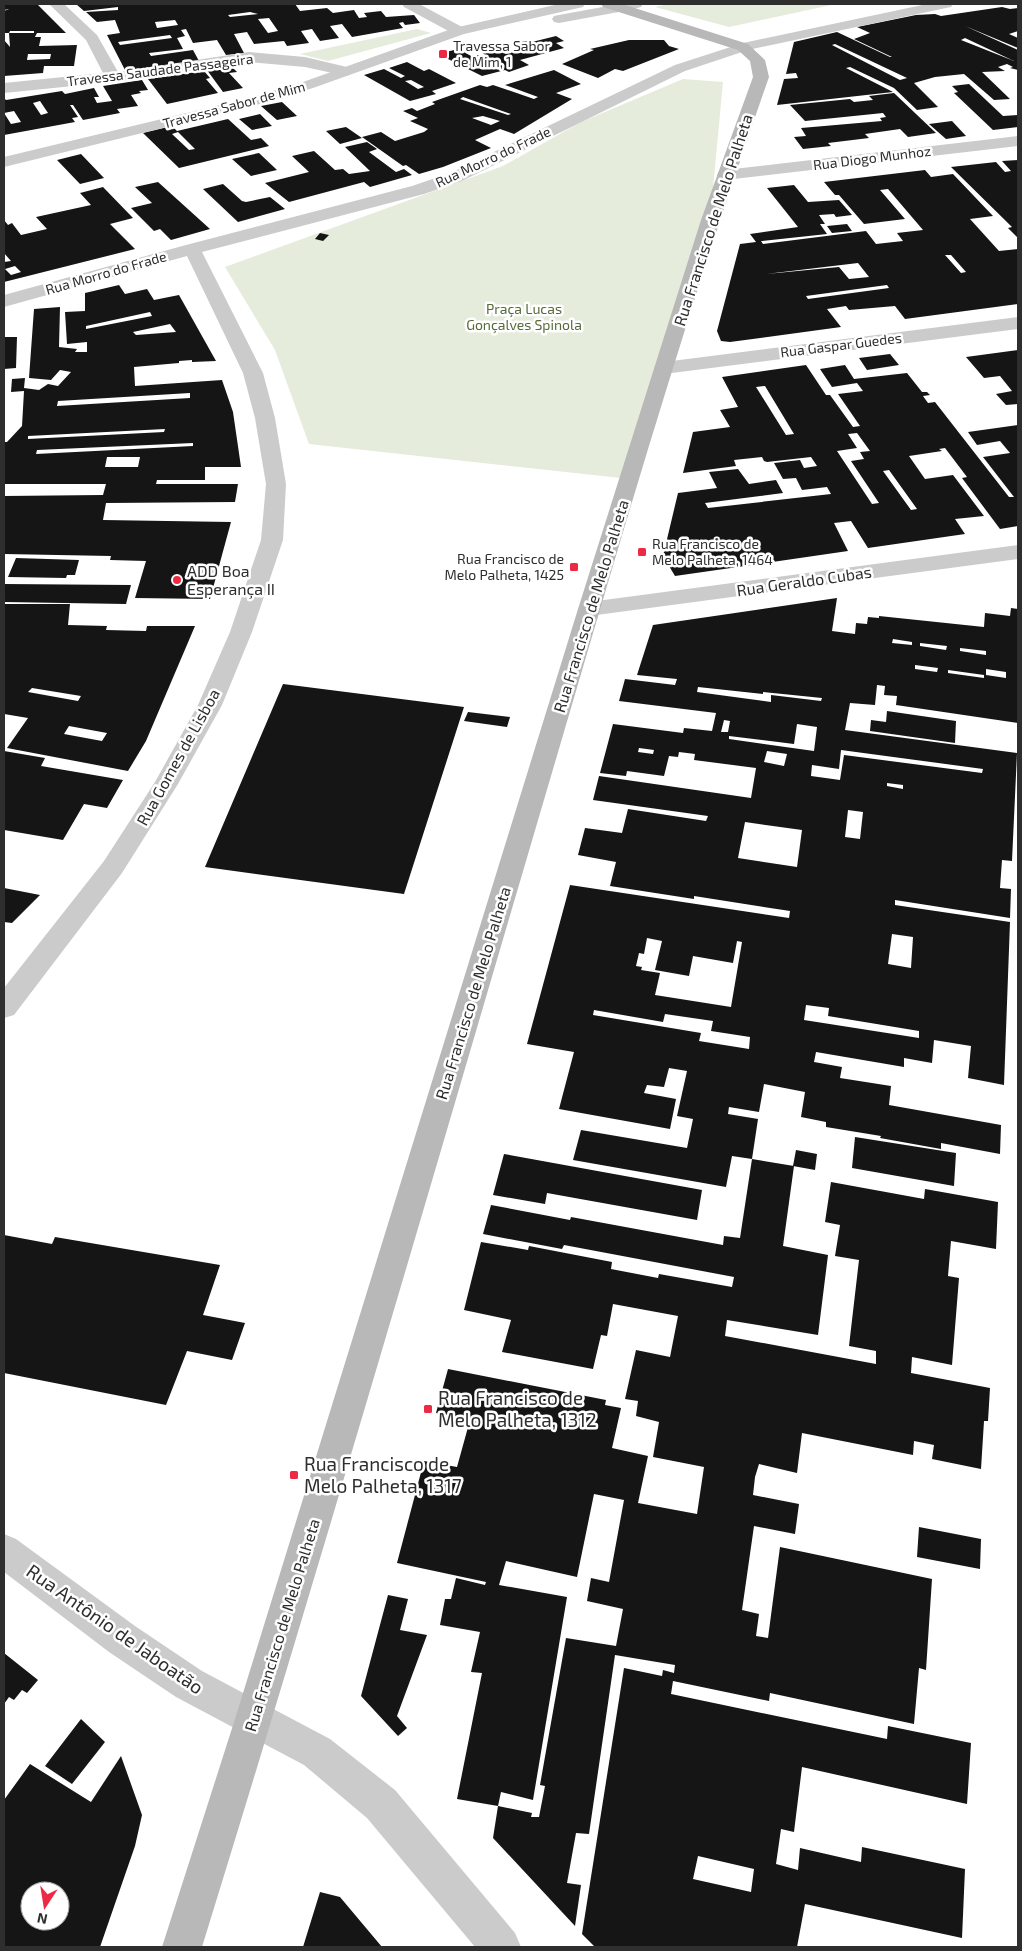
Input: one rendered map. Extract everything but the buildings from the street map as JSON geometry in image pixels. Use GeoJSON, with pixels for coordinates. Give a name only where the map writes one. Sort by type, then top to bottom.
{"type":"FeatureCollection","features":[{"type":"Feature","properties":{"kind":"main road"},"geometry":{"type":"LineString","coordinates":[[614,6],[743,47]]}},
{"type":"Feature","properties":{"kind":"main road","name":"Rua Francisco de Melo Palheta"},"geometry":{"type":"LineString","coordinates":[[182,1947],[254,1719],[589,609],[725,175],[761,77],[757,60],[743,47]]}},
{"type":"Feature","properties":{"kind":"street"},"geometry":{"type":"LineString","coordinates":[[56,4],[92,38],[113,76]]}},
{"type":"Feature","properties":{"kind":"street"},"geometry":{"type":"LineString","coordinates":[[409,4],[459,31]]}},
{"type":"Feature","properties":{"kind":"street","name":"Travessa Sabor de Mim"},"geometry":{"type":"LineString","coordinates":[[4,162],[258,100],[308,85],[459,31],[578,4]]}},
{"type":"Feature","properties":{"kind":"street","name":"Travessa Sabor de Mim"},"geometry":{"type":"LineString","coordinates":[[459,31],[510,28],[614,6],[636,4]]}},
{"type":"Feature","properties":{"kind":"street","name":"Rua Morro do Frade"},"geometry":{"type":"LineString","coordinates":[[4,302],[192,249],[418,190],[456,177],[680,68],[743,47],[946,4]]}},
{"type":"Feature","properties":{"kind":"street","name":"Travessa Saudade Passageira"},"geometry":{"type":"LineString","coordinates":[[4,88],[113,76],[249,57],[305,62],[346,71]]}},
{"type":"Feature","properties":{"kind":"street","name":"Rua Diogo Munhoz"},"geometry":{"type":"LineString","coordinates":[[725,175],[1018,141]]}},
{"type":"Feature","properties":{"kind":"street","name":"Rua Gomes de Lisboa"},"geometry":{"type":"LineString","coordinates":[[4,1008],[113,867],[166,784],[210,705],[241,632],[272,540],[276,484],[265,418],[253,372],[192,249]]}},
{"type":"Feature","properties":{"kind":"street","name":"Rua Gaspar Guedes"},"geometry":{"type":"LineString","coordinates":[[664,368],[1018,323]]}},
{"type":"Feature","properties":{"kind":"street","name":"Rua Geraldo Cubas"},"geometry":{"type":"LineString","coordinates":[[589,609],[1018,552]]}},
{"type":"Feature","properties":{"kind":"street","name":"Rua Antônio de Jaboatão"},"geometry":{"type":"LineString","coordinates":[[4,1551],[122,1639],[190,1684],[317,1752],[381,1804],[501,1947]]}},
{"type":"Feature","properties":{"kind":"green space"},"geometry":{"type":"Polygon","coordinates":[[[669,4],[836,4],[729,27],[655,7],[669,4]]]}},
{"type":"Feature","properties":{"kind":"green space"},"geometry":{"type":"Polygon","coordinates":[[[417,29],[431,33],[328,61],[300,54],[417,29]]]}},
{"type":"Feature","properties":{"kind":"green space","name":"Praça Lucas Gonçalves Spinola"},"geometry":{"type":"Polygon","coordinates":[[[683,79],[723,82],[710,220],[630,479],[309,444],[275,350],[225,267],[503,166],[581,122],[683,79]]]}},
{"type":"Feature","properties":{"kind":"place","name":"Travessa Sabor de Mim, 1"},"geometry":{"type":"Point","coordinates":[443,54]}},
{"type":"Feature","properties":{"kind":"place","name":"Rua Francisco de Melo Palheta, 1464"},"geometry":{"type":"Point","coordinates":[642,552]}},
{"type":"Feature","properties":{"kind":"place","name":"Rua Francisco de Melo Palheta, 1425"},"geometry":{"type":"Point","coordinates":[574,567]}},
{"type":"Feature","properties":{"kind":"place","name":"ADD Boa Esperança II"},"geometry":{"type":"Point","coordinates":[177,580]}},
{"type":"Feature","properties":{"kind":"place","name":"Rua Francisco de Melo Palheta, 1312"},"geometry":{"type":"Point","coordinates":[428,1409]}},
{"type":"Feature","properties":{"kind":"place","name":"Rua Francisco de Melo Palheta, 1317"},"geometry":{"type":"Point","coordinates":[294,1475]}}]}
